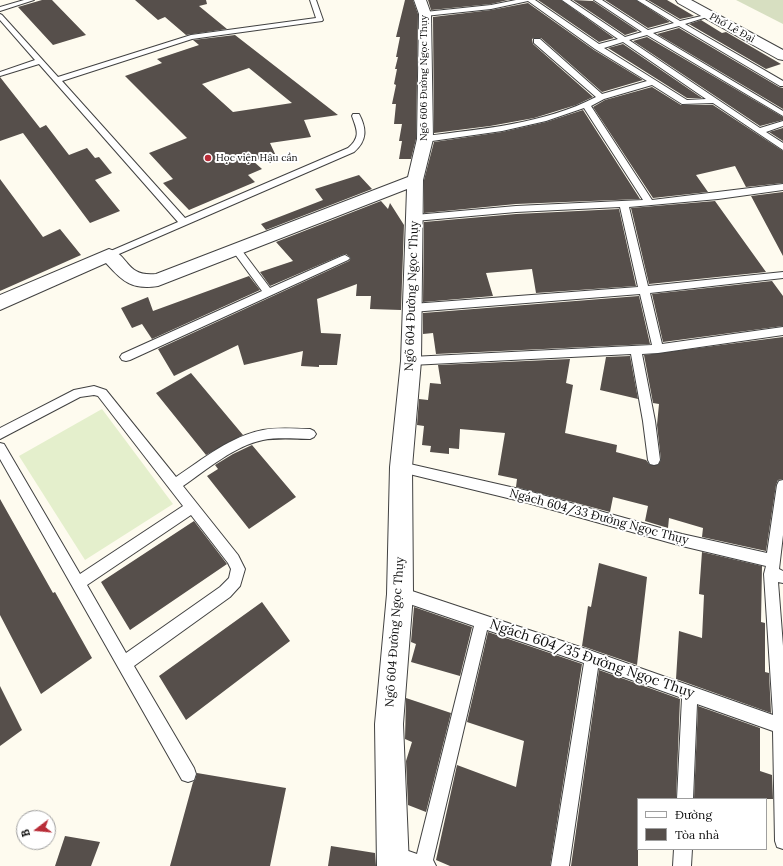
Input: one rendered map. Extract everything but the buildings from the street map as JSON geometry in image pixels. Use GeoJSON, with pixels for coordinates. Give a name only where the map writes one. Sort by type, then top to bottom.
{"type":"FeatureCollection","features":[{"type":"Feature","properties":{"kind":"street","name":"Ngõ 606 Đường Ngọc Thụy"},"geometry":{"type":"LineString","coordinates":[[415,180],[425,139],[425,14],[420,0]]}},
{"type":"Feature","properties":{"kind":"street","name":"Phố Lê Đại"},"geometry":{"type":"LineString","coordinates":[[682,0],[783,56]]}},
{"type":"Feature","properties":{"kind":"street","name":"Ngõ 604 Đường Ngọc Thụy"},"geometry":{"type":"LineString","coordinates":[[393,860],[389,724],[400,594],[401,467],[411,361],[415,180]]}},
{"type":"Feature","properties":{"kind":"street"},"geometry":{"type":"LineString","coordinates":[[0,303],[109,255],[132,279],[144,282],[158,280],[415,180]]}},
{"type":"Feature","properties":{"kind":"lane"},"geometry":{"type":"LineString","coordinates":[[0,9],[31,0]]}},
{"type":"Feature","properties":{"kind":"lane"},"geometry":{"type":"LineString","coordinates":[[56,80],[185,38],[218,32],[320,20],[313,0]]}},
{"type":"Feature","properties":{"kind":"lane"},"geometry":{"type":"LineString","coordinates":[[425,14],[491,7],[526,0]]}},
{"type":"Feature","properties":{"kind":"lane"},"geometry":{"type":"LineString","coordinates":[[531,0],[598,47],[685,102],[715,101]]}},
{"type":"Feature","properties":{"kind":"lane"},"geometry":{"type":"LineString","coordinates":[[565,0],[622,40],[783,147]]}},
{"type":"Feature","properties":{"kind":"lane"},"geometry":{"type":"LineString","coordinates":[[597,0],[648,33],[783,114]]}},
{"type":"Feature","properties":{"kind":"lane"},"geometry":{"type":"LineString","coordinates":[[640,0],[783,84]]}},
{"type":"Feature","properties":{"kind":"lane"},"geometry":{"type":"LineString","coordinates":[[598,47],[708,15]]}},
{"type":"Feature","properties":{"kind":"lane"},"geometry":{"type":"LineString","coordinates":[[0,16],[184,223]]}},
{"type":"Feature","properties":{"kind":"lane"},"geometry":{"type":"LineString","coordinates":[[537,42],[601,98]]}},
{"type":"Feature","properties":{"kind":"lane"},"geometry":{"type":"LineString","coordinates":[[0,74],[40,61]]}},
{"type":"Feature","properties":{"kind":"lane"},"geometry":{"type":"LineString","coordinates":[[425,139],[502,129],[543,119],[586,105],[601,98],[653,82]]}},
{"type":"Feature","properties":{"kind":"lane"},"geometry":{"type":"LineString","coordinates":[[586,105],[648,202]]}},
{"type":"Feature","properties":{"kind":"lane"},"geometry":{"type":"LineString","coordinates":[[109,255],[351,150],[359,144],[362,137],[356,116]]}},
{"type":"Feature","properties":{"kind":"lane"},"geometry":{"type":"LineString","coordinates":[[760,131],[783,123]]}},
{"type":"Feature","properties":{"kind":"lane"},"geometry":{"type":"LineString","coordinates":[[415,218],[516,209],[648,202],[718,196],[783,187]]}},
{"type":"Feature","properties":{"kind":"lane"},"geometry":{"type":"LineString","coordinates":[[624,204],[658,349]]}},
{"type":"Feature","properties":{"kind":"lane"},"geometry":{"type":"LineString","coordinates":[[236,250],[269,292]]}},
{"type":"Feature","properties":{"kind":"lane"},"geometry":{"type":"LineString","coordinates":[[126,357],[345,258]]}},
{"type":"Feature","properties":{"kind":"lane"},"geometry":{"type":"LineString","coordinates":[[412,308],[643,290],[783,276]]}},
{"type":"Feature","properties":{"kind":"lane"},"geometry":{"type":"LineString","coordinates":[[411,361],[658,349],[783,331]]}},
{"type":"Feature","properties":{"kind":"lane"},"geometry":{"type":"LineString","coordinates":[[636,350],[649,421],[654,460]]}},
{"type":"Feature","properties":{"kind":"lane"},"geometry":{"type":"LineString","coordinates":[[0,434],[78,393],[87,390],[94,390],[102,393],[233,559],[238,569],[235,581],[225,592],[124,664]]}},
{"type":"Feature","properties":{"kind":"lane"},"geometry":{"type":"LineString","coordinates":[[174,485],[244,441],[262,435],[283,433],[310,434]]}},
{"type":"Feature","properties":{"kind":"lane"},"geometry":{"type":"LineString","coordinates":[[0,448],[188,774]]}},
{"type":"Feature","properties":{"kind":"lane","name":"Ngách 604/33 Đường Ngọc Thụy"},"geometry":{"type":"LineString","coordinates":[[401,467],[528,497],[682,540],[776,571]]}},
{"type":"Feature","properties":{"kind":"lane"},"geometry":{"type":"LineString","coordinates":[[783,485],[776,571],[782,727],[783,841]]}},
{"type":"Feature","properties":{"kind":"lane"},"geometry":{"type":"LineString","coordinates":[[78,583],[192,507]]}},
{"type":"Feature","properties":{"kind":"lane","name":"Ngách 604/35 Đường Ngọc Thụy"},"geometry":{"type":"LineString","coordinates":[[400,594],[592,658],[782,727]]}},
{"type":"Feature","properties":{"kind":"lane"},"geometry":{"type":"LineString","coordinates":[[393,860],[425,865],[482,621]]}},
{"type":"Feature","properties":{"kind":"lane"},"geometry":{"type":"LineString","coordinates":[[560,866],[592,658]]}},
{"type":"Feature","properties":{"kind":"lane"},"geometry":{"type":"LineString","coordinates":[[686,798],[690,693]]}},
{"type":"Feature","properties":{"kind":"lane"},"geometry":{"type":"LineString","coordinates":[[682,866],[683,850]]}},
{"type":"Feature","properties":{"kind":"green space"},"geometry":{"type":"Polygon","coordinates":[[[736,0],[783,0],[783,24],[736,0]]]}},
{"type":"Feature","properties":{"kind":"green space"},"geometry":{"type":"Polygon","coordinates":[[[102,409],[173,504],[85,560],[19,456],[102,409]]]}},
{"type":"Feature","properties":{"kind":"place","name":"Học viện Hậu cần"},"geometry":{"type":"Point","coordinates":[208,158]}}]}
